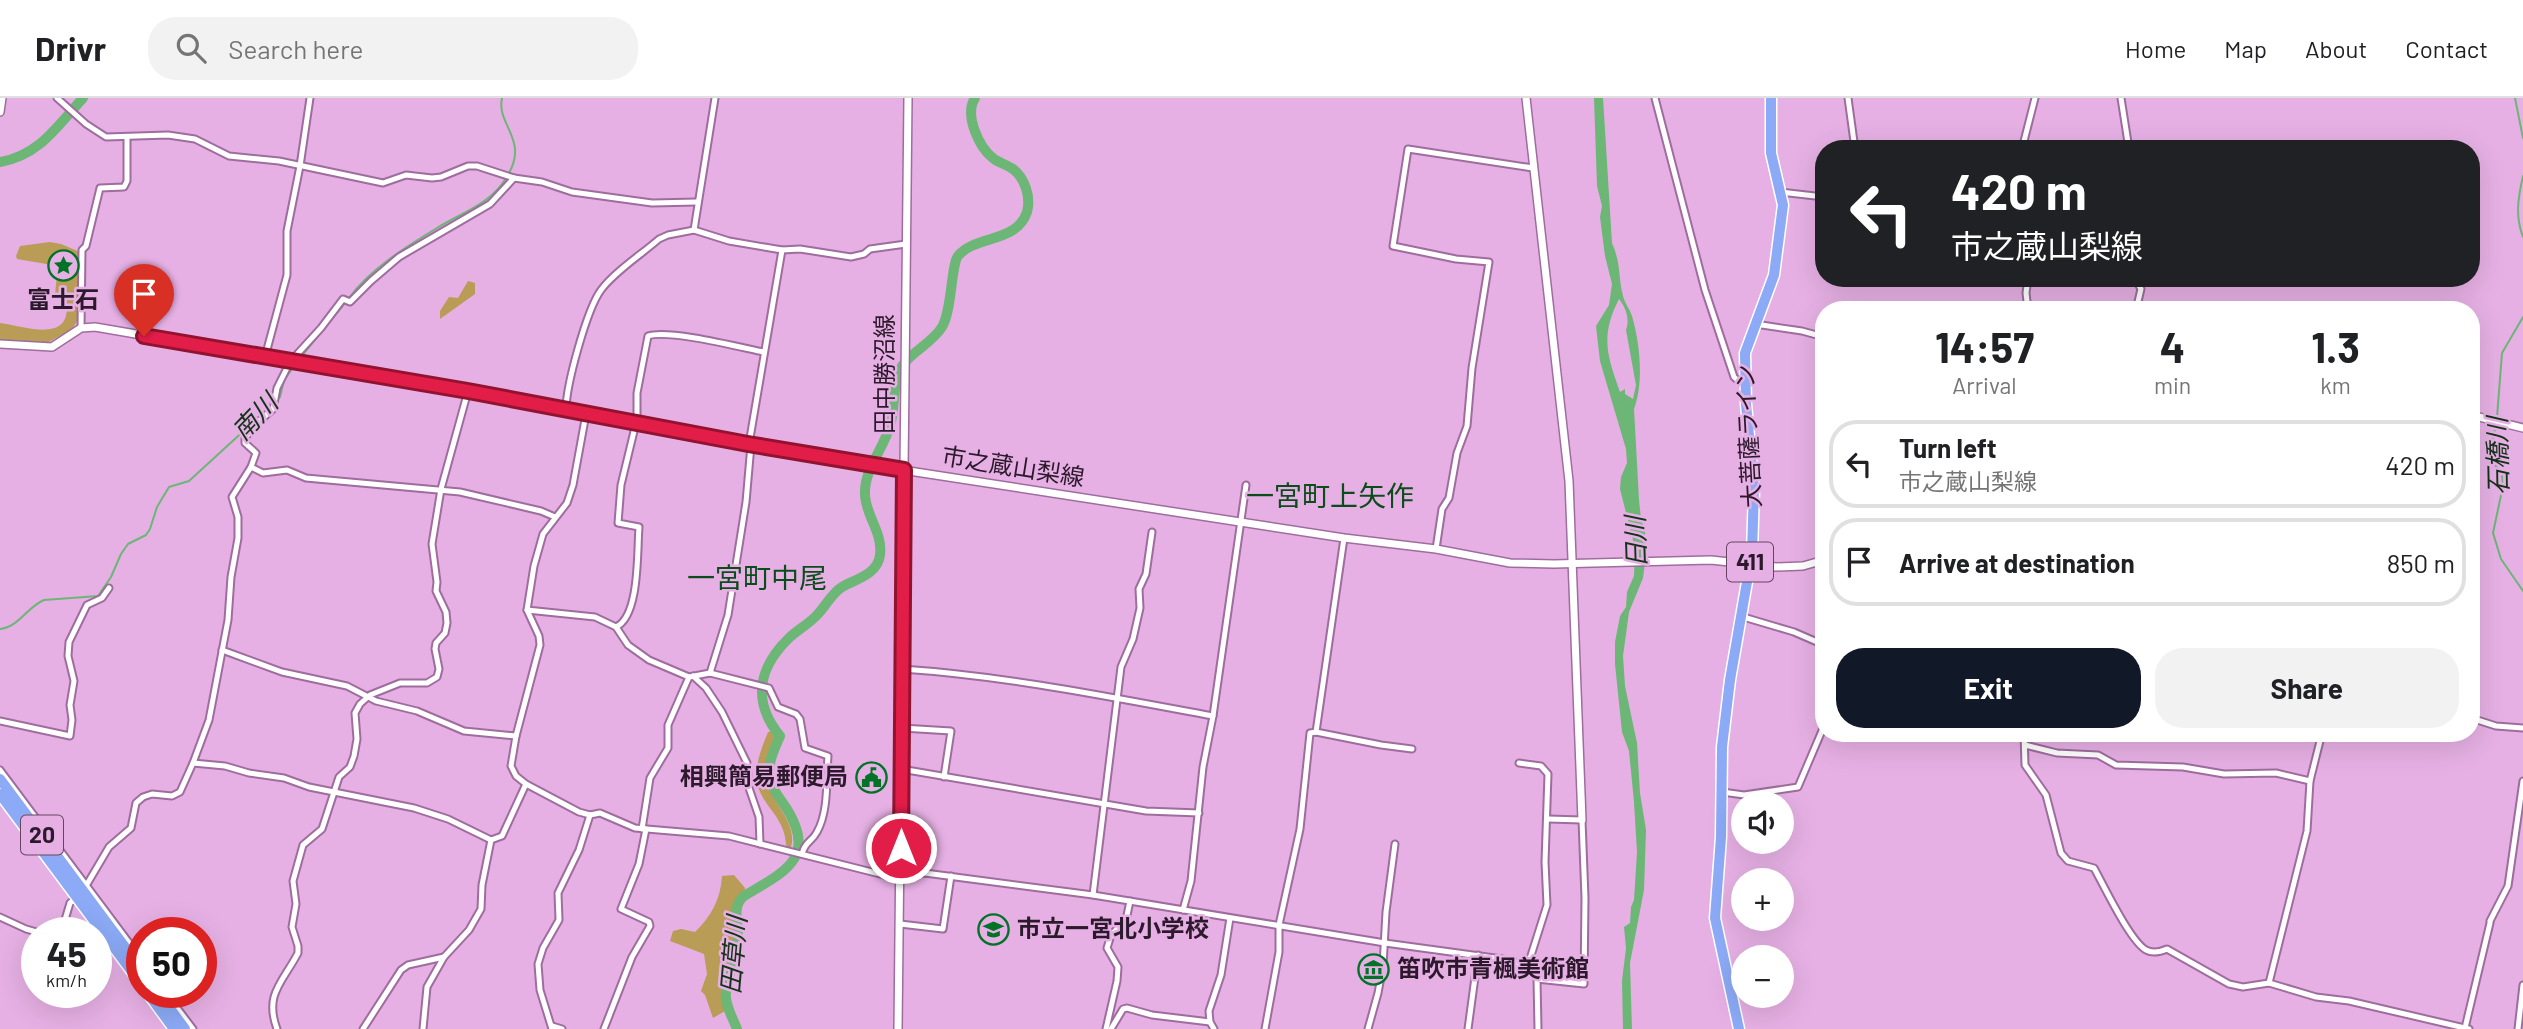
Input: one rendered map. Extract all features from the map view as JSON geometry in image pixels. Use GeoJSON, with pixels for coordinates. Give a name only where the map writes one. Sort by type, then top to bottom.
{"type":"FeatureCollection","features":[{"type":"Feature","properties":{"kind":"highway","name":"大菩薩ライン"},"geometry":{"type":"LineString","coordinates":[[1739,1029],[1716,928],[1722,747],[1740,616],[1750,565],[1754,489],[1745,352],[1774,275],[1783,205],[1771,153],[1771,98]]}},
{"type":"Feature","properties":{"kind":"highway","name":"20"},"geometry":{"type":"LineString","coordinates":[[0,779],[126,949]]}},
{"type":"Feature","properties":{"kind":"highway","name":"20"},"geometry":{"type":"LineString","coordinates":[[0,794],[82,892],[126,960]]}},
{"type":"Feature","properties":{"kind":"highway"},"geometry":{"type":"LineString","coordinates":[[159,1008],[174,1029]]}},
{"type":"Feature","properties":{"kind":"highway"},"geometry":{"type":"LineString","coordinates":[[170,1008],[185,1029]]}},
{"type":"Feature","properties":{"kind":"main road"},"geometry":{"type":"LineString","coordinates":[[0,112],[2,98]]}},
{"type":"Feature","properties":{"kind":"main road","name":"田中勝沼線"},"geometry":{"type":"LineString","coordinates":[[898,1029],[908,98]]}},
{"type":"Feature","properties":{"kind":"main road"},"geometry":{"type":"LineString","coordinates":[[1526,98],[1567,463],[1583,820]]}},
{"type":"Feature","properties":{"kind":"main road","name":"市之蔵山梨線"},"geometry":{"type":"LineString","coordinates":[[81,328],[95,327],[468,391],[863,464],[1344,538],[1436,549],[1510,563],[1711,560],[1750,565],[1802,566],[1815,562]]}},
{"type":"Feature","properties":{"kind":"main road"},"geometry":{"type":"LineString","coordinates":[[0,344],[52,347],[81,328]]}},
{"type":"Feature","properties":{"kind":"main road"},"geometry":{"type":"LineString","coordinates":[[2480,417],[2523,428]]}},
{"type":"Feature","properties":{"kind":"street"},"geometry":{"type":"LineString","coordinates":[[57,98],[106,137],[168,135],[195,139],[229,156],[300,166],[383,183],[405,175],[441,177],[468,166],[477,166],[572,192],[652,203],[697,202]]}},
{"type":"Feature","properties":{"kind":"street"},"geometry":{"type":"LineString","coordinates":[[265,357],[287,275],[287,231],[310,98]]}},
{"type":"Feature","properties":{"kind":"street"},"geometry":{"type":"LineString","coordinates":[[694,230],[715,98]]}},
{"type":"Feature","properties":{"kind":"street"},"geometry":{"type":"LineString","coordinates":[[1655,98],[1705,290],[1734,377],[1746,387]]}},
{"type":"Feature","properties":{"kind":"street"},"geometry":{"type":"LineString","coordinates":[[1848,98],[1854,140]]}},
{"type":"Feature","properties":{"kind":"street"},"geometry":{"type":"LineString","coordinates":[[2024,140],[2035,98]]}},
{"type":"Feature","properties":{"kind":"street"},"geometry":{"type":"LineString","coordinates":[[2121,98],[2128,140]]}},
{"type":"Feature","properties":{"kind":"street"},"geometry":{"type":"LineString","coordinates":[[81,328],[82,250],[86,246],[100,188],[124,187],[127,181],[127,137]]}},
{"type":"Feature","properties":{"kind":"street"},"geometry":{"type":"LineString","coordinates":[[1436,549],[1442,509],[1449,498],[1457,453],[1467,426],[1472,368],[1489,262],[1456,259],[1393,246],[1408,149],[1533,168]]}},
{"type":"Feature","properties":{"kind":"street"},"geometry":{"type":"LineString","coordinates":[[66,917],[70,903],[82,892],[109,847],[131,828],[136,803],[152,794],[172,796],[180,792],[193,764],[209,720],[228,620],[238,517],[232,497],[251,467],[256,453],[245,443],[245,438],[273,409],[277,388],[294,362],[347,300],[399,257],[490,204],[514,178]]}},
{"type":"Feature","properties":{"kind":"street"},"geometry":{"type":"LineString","coordinates":[[1780,192],[1815,196]]}},
{"type":"Feature","properties":{"kind":"street"},"geometry":{"type":"LineString","coordinates":[[566,410],[566,391],[587,320],[600,291],[659,239],[694,230],[729,241],[851,257],[864,254],[870,249],[906,244]]}},
{"type":"Feature","properties":{"kind":"street"},"geometry":{"type":"LineString","coordinates":[[710,673],[728,615],[746,502],[750,444],[763,352],[782,250]]}},
{"type":"Feature","properties":{"kind":"street"},"geometry":{"type":"LineString","coordinates":[[1755,324],[1815,335]]}},
{"type":"Feature","properties":{"kind":"street"},"geometry":{"type":"LineString","coordinates":[[616,627],[627,619],[634,595],[639,527],[618,523],[621,485],[636,423],[637,393],[648,336],[666,335],[708,340],[763,352]]}},
{"type":"Feature","properties":{"kind":"street"},"geometry":{"type":"LineString","coordinates":[[277,1029],[273,993],[298,953],[292,927],[296,904],[293,881],[303,845],[322,829],[339,777],[350,767],[355,756],[355,713],[367,697],[400,683],[427,683],[437,677],[439,669],[436,643],[445,632],[447,623],[446,612],[436,591],[432,554],[441,489],[468,391]]}},
{"type":"Feature","properties":{"kind":"street"},"geometry":{"type":"LineString","coordinates":[[586,414],[573,485],[567,503],[543,534],[539,544],[527,610],[539,636],[540,645],[516,736],[511,766],[516,776],[526,783],[579,812],[600,814],[644,829],[729,836],[888,876],[925,873],[1093,895],[1528,965],[1538,979],[1538,1029]]}},
{"type":"Feature","properties":{"kind":"street"},"geometry":{"type":"LineString","coordinates":[[251,467],[263,473],[287,470],[306,478],[328,481],[441,489],[541,511],[555,517]]}},
{"type":"Feature","properties":{"kind":"street"},"geometry":{"type":"LineString","coordinates":[[1183,910],[1191,881],[1203,767],[1213,716],[1246,485]]}},
{"type":"Feature","properties":{"kind":"street"},"geometry":{"type":"LineString","coordinates":[[1093,895],[1102,802],[1121,667],[1133,639],[1140,608],[1139,589],[1146,574],[1152,532]]}},
{"type":"Feature","properties":{"kind":"street"},"geometry":{"type":"LineString","coordinates":[[1316,732],[1344,538]]}},
{"type":"Feature","properties":{"kind":"street"},"geometry":{"type":"LineString","coordinates":[[0,721],[71,736],[70,705],[74,681],[68,656],[69,642],[87,605],[102,598],[109,588]]}},
{"type":"Feature","properties":{"kind":"street"},"geometry":{"type":"LineString","coordinates":[[527,610],[595,617],[616,627],[628,645],[649,660],[691,676],[706,688],[722,712],[747,763],[749,788],[759,817],[760,844]]}},
{"type":"Feature","properties":{"kind":"street"},"geometry":{"type":"LineString","coordinates":[[1740,616],[1815,641]]}},
{"type":"Feature","properties":{"kind":"street"},"geometry":{"type":"LineString","coordinates":[[222,650],[282,672],[347,686],[367,697],[417,711],[464,731],[516,736]]}},
{"type":"Feature","properties":{"kind":"street"},"geometry":{"type":"LineString","coordinates":[[902,670],[953,672],[1035,683],[1213,716]]}},
{"type":"Feature","properties":{"kind":"street"},"geometry":{"type":"LineString","coordinates":[[691,676],[710,673],[769,688],[778,707],[796,714],[800,719],[805,748],[828,756],[824,810],[817,833],[804,844],[801,854]]}},
{"type":"Feature","properties":{"kind":"street"},"geometry":{"type":"LineString","coordinates":[[604,1029],[632,957],[650,926],[649,922],[621,909],[639,864],[650,778],[668,748],[668,725],[691,676]]}},
{"type":"Feature","properties":{"kind":"street"},"geometry":{"type":"LineString","coordinates":[[2480,721],[2496,726],[2523,728]]}},
{"type":"Feature","properties":{"kind":"street"},"geometry":{"type":"LineString","coordinates":[[902,728],[951,731],[944,777]]}},
{"type":"Feature","properties":{"kind":"street"},"geometry":{"type":"LineString","coordinates":[[1265,1029],[1279,952],[1279,925],[1300,829],[1310,733],[1412,749]]}},
{"type":"Feature","properties":{"kind":"street"},"geometry":{"type":"LineString","coordinates":[[1722,792],[1744,795],[1798,787],[1817,742]]}},
{"type":"Feature","properties":{"kind":"street"},"geometry":{"type":"LineString","coordinates":[[2025,742],[2025,765],[2046,795],[2061,853],[2068,861],[2094,868],[2133,935],[2145,949],[2158,953],[2167,949],[2230,984],[2243,987],[2269,983],[2316,997],[2348,1001],[2467,1028],[2490,922],[2508,886],[2523,781]]}},
{"type":"Feature","properties":{"kind":"street"},"geometry":{"type":"LineString","coordinates":[[2269,983],[2307,831],[2310,781],[2320,742]]}},
{"type":"Feature","properties":{"kind":"street"},"geometry":{"type":"LineString","coordinates":[[2025,746],[2057,753],[2098,755],[2116,765],[2183,767],[2224,774],[2276,773],[2310,781]]}},
{"type":"Feature","properties":{"kind":"street"},"geometry":{"type":"LineString","coordinates":[[1519,763],[1541,766],[1548,774],[1545,862],[1547,905],[1528,965]]}},
{"type":"Feature","properties":{"kind":"street"},"geometry":{"type":"LineString","coordinates":[[193,764],[225,766],[249,774],[284,778],[309,788],[414,808],[447,819],[491,840],[502,836],[526,783]]}},
{"type":"Feature","properties":{"kind":"street"},"geometry":{"type":"LineString","coordinates":[[901,769],[1146,811],[1199,813]]}},
{"type":"Feature","properties":{"kind":"street"},"geometry":{"type":"LineString","coordinates":[[0,770],[82,892],[126,942]]}},
{"type":"Feature","properties":{"kind":"street"},"geometry":{"type":"LineString","coordinates":[[562,1029],[552,1028],[540,990],[538,964],[543,948],[559,920],[558,893],[579,850],[590,815]]}},
{"type":"Feature","properties":{"kind":"street"},"geometry":{"type":"LineString","coordinates":[[1538,979],[1584,984],[1583,820],[1548,819]]}},
{"type":"Feature","properties":{"kind":"street"},"geometry":{"type":"LineString","coordinates":[[423,1029],[427,987],[444,957],[469,930],[481,909],[482,885],[491,840]]}},
{"type":"Feature","properties":{"kind":"street"},"geometry":{"type":"LineString","coordinates":[[1368,1029],[1378,993],[1395,844]]}},
{"type":"Feature","properties":{"kind":"street"},"geometry":{"type":"LineString","coordinates":[[900,924],[943,929],[951,876]]}},
{"type":"Feature","properties":{"kind":"street"},"geometry":{"type":"LineString","coordinates":[[1109,1029],[1118,967],[1107,948],[1109,939],[1126,920],[1130,901]]}},
{"type":"Feature","properties":{"kind":"street"},"geometry":{"type":"LineString","coordinates":[[0,917],[21,927]]}},
{"type":"Feature","properties":{"kind":"street"},"geometry":{"type":"LineString","coordinates":[[1214,1029],[1209,1011],[1221,975],[1230,918]]}},
{"type":"Feature","properties":{"kind":"street"},"geometry":{"type":"LineString","coordinates":[[1468,1029],[1478,955]]}},
{"type":"Feature","properties":{"kind":"street"},"geometry":{"type":"LineString","coordinates":[[363,1029],[401,970],[408,965],[444,957]]}},
{"type":"Feature","properties":{"kind":"street"},"geometry":{"type":"LineString","coordinates":[[2518,1029],[2523,985]]}},
{"type":"Feature","properties":{"kind":"street"},"geometry":{"type":"LineString","coordinates":[[1109,1029],[1127,1007],[1152,1015],[1210,1022]]}},
{"type":"Feature","properties":{"kind":"street"},"geometry":{"type":"LineString","coordinates":[[177,1008],[192,1029]]}},
{"type":"Feature","properties":{"kind":"shaded area"},"geometry":{"type":"Polygon","coordinates":[[[50,242],[80,252],[79,318],[72,329],[47,343],[0,340],[0,323],[46,330],[56,328],[63,322],[67,313],[66,298],[55,294],[58,266],[17,259],[16,256],[20,246],[50,242]]]}},
{"type":"Feature","properties":{"kind":"shaded area"},"geometry":{"type":"Polygon","coordinates":[[[468,281],[475,283],[475,294],[440,319],[440,311],[449,297],[458,298],[468,281]]]}},
{"type":"Feature","properties":{"kind":"shaded area"},"geometry":{"type":"Polygon","coordinates":[[[772,731],[775,739],[768,763],[767,782],[792,833],[790,850],[786,845],[782,827],[758,786],[757,765],[768,732],[772,731]]]}},
{"type":"Feature","properties":{"kind":"shaded area"},"geometry":{"type":"Polygon","coordinates":[[[734,875],[745,888],[744,895],[736,899],[735,949],[725,989],[725,1011],[713,1018],[701,991],[707,974],[704,954],[670,941],[673,931],[681,929],[695,932],[701,926],[717,899],[722,876],[734,875]]]}},
{"type":"Feature","properties":{"kind":"water","name":"日川"},"geometry":{"type":"Polygon","coordinates":[[[1594,98],[1603,98],[1612,243],[1623,296],[1632,316],[1639,351],[1639,387],[1634,409],[1639,500],[1645,530],[1646,555],[1643,578],[1629,612],[1623,656],[1625,686],[1637,743],[1640,793],[1646,830],[1644,890],[1630,963],[1632,1029],[1623,1029],[1622,981],[1626,948],[1624,927],[1630,923],[1634,900],[1637,852],[1629,751],[1622,732],[1615,642],[1620,616],[1626,607],[1627,592],[1634,576],[1635,548],[1620,489],[1621,477],[1627,463],[1626,449],[1600,361],[1596,326],[1609,305],[1612,284],[1605,256],[1600,217],[1602,206],[1597,186],[1594,98]],[[1619,299],[1609,324],[1609,356],[1620,392],[1625,389],[1625,394],[1633,399],[1636,385],[1626,330],[1627,318],[1619,299]]]}},
{"type":"Feature","properties":{"kind":"waterway"},"geometry":{"type":"LineString","coordinates":[[0,162],[14,159],[37,146],[83,98]]}},
{"type":"Feature","properties":{"kind":"waterway","name":"南川"},"geometry":{"type":"LineString","coordinates":[[502,98],[503,116],[514,141],[515,151],[509,173]]}},
{"type":"Feature","properties":{"kind":"waterway","name":"田草川"},"geometry":{"type":"LineString","coordinates":[[737,1029],[726,997],[737,945],[738,905],[744,896],[784,871],[798,851],[799,839],[795,824],[770,778],[771,759],[780,736],[765,711],[762,698],[765,673],[789,638],[814,618],[838,590],[866,575],[878,562],[879,539],[865,494],[868,476],[890,425],[898,373],[907,360],[942,327],[948,310],[958,256],[965,249],[1014,229],[1022,222],[1027,212],[1027,194],[1021,177],[988,154],[978,139],[971,113],[975,98]]}},
{"type":"Feature","properties":{"kind":"waterway","name":"石橋川"},"geometry":{"type":"LineString","coordinates":[[2515,98],[2523,138]]}},
{"type":"Feature","properties":{"kind":"waterway","name":"石橋川"},"geometry":{"type":"LineString","coordinates":[[2523,176],[2518,207],[2523,237]]}},
{"type":"Feature","properties":{"kind":"waterway","name":"南川"},"geometry":{"type":"LineString","coordinates":[[349,298],[389,259],[484,201],[506,178]]}},
{"type":"Feature","properties":{"kind":"waterway","name":"南川"},"geometry":{"type":"LineString","coordinates":[[300,358],[345,303]]}},
{"type":"Feature","properties":{"kind":"waterway","name":"石橋川"},"geometry":{"type":"LineString","coordinates":[[2497,417],[2502,353],[2523,317]]}},
{"type":"Feature","properties":{"kind":"waterway","name":"南川"},"geometry":{"type":"LineString","coordinates":[[277,400],[284,380],[295,365]]}},
{"type":"Feature","properties":{"kind":"waterway","name":"南川"},"geometry":{"type":"LineString","coordinates":[[0,629],[12,625],[44,600],[98,596],[128,544],[146,535],[150,529],[157,507],[169,487],[189,481],[273,404]]}},
{"type":"Feature","properties":{"kind":"waterway","name":"石橋川"},"geometry":{"type":"LineString","coordinates":[[2496,423],[2492,445],[2493,462],[2502,475],[2503,486],[2493,533],[2501,559],[2523,591]]}},
{"type":"Feature","properties":{"kind":"place","name":"富士石"},"geometry":{"type":"Point","coordinates":[63,266]}},
{"type":"Feature","properties":{"kind":"place","name":"相興簡易郵便局"},"geometry":{"type":"Point","coordinates":[871,777]}},
{"type":"Feature","properties":{"kind":"place","name":"市立一宮北小学校"},"geometry":{"type":"Point","coordinates":[994,929]}},
{"type":"Feature","properties":{"kind":"place","name":"笛吹市青楓美術館"},"geometry":{"type":"Point","coordinates":[1374,969]}},
{"type":"Feature","properties":{"kind":"district","name":"一宮町上矢作"},"geometry":{"type":"Point","coordinates":[1330,496]}},
{"type":"Feature","properties":{"kind":"district","name":"一宮町中尾"},"geometry":{"type":"Point","coordinates":[757,578]}},
{"type":"Feature","properties":{"kind":"route"},"geometry":{"type":"LineString","coordinates":[[144,336],[904,470],[901,848]]}}]}
